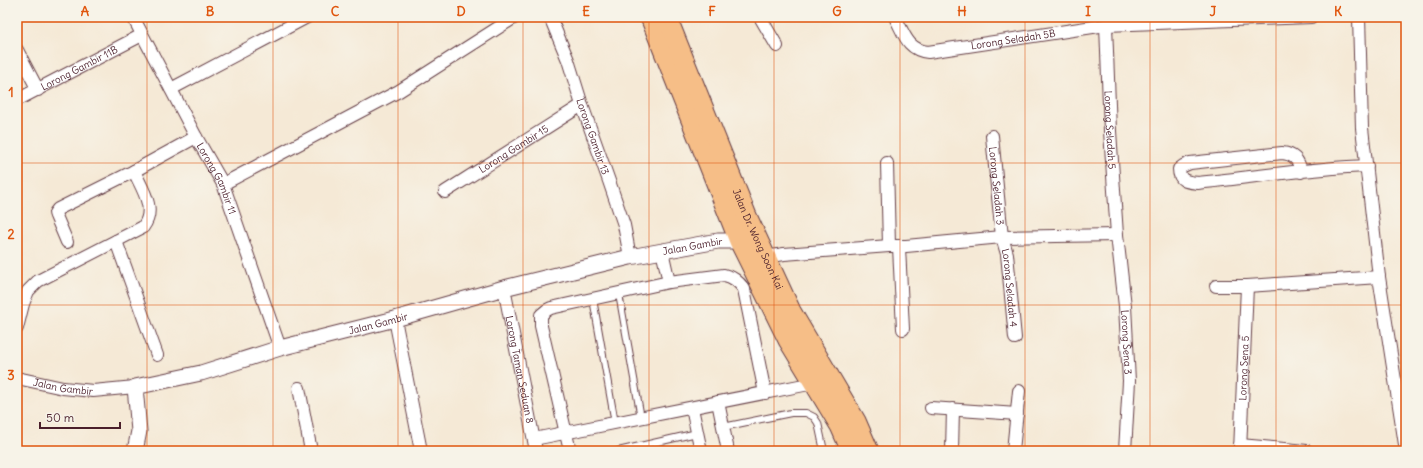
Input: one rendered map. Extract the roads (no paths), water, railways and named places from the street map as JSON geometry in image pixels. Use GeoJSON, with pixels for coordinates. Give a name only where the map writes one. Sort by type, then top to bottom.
{"type":"FeatureCollection","features":[{"type":"Feature","properties":{"kind":"main road","name":"Jalan Dr. Wong Soon Kai"},"geometry":{"type":"LineString","coordinates":[[650,17],[739,241],[788,340],[840,426],[851,451]]}},
{"type":"Feature","properties":{"kind":"main road","name":"Jalan Dr. Wong Soon Kai"},"geometry":{"type":"LineString","coordinates":[[667,17],[744,208],[791,311],[856,421],[869,451]]}},
{"type":"Feature","properties":{"kind":"street","name":"Lorong Gambir 11"},"geometry":{"type":"LineString","coordinates":[[133,17],[170,89],[223,184],[275,336]]}},
{"type":"Feature","properties":{"kind":"street"},"geometry":{"type":"LineString","coordinates":[[170,89],[307,17]]}},
{"type":"Feature","properties":{"kind":"street"},"geometry":{"type":"LineString","coordinates":[[223,184],[398,90],[515,17]]}},
{"type":"Feature","properties":{"kind":"street","name":"Lorong Gambir 13"},"geometry":{"type":"LineString","coordinates":[[550,17],[568,60],[582,105],[624,225],[629,251]]}},
{"type":"Feature","properties":{"kind":"street"},"geometry":{"type":"LineString","coordinates":[[760,17],[777,46]]}},
{"type":"Feature","properties":{"kind":"street","name":"Lorong Seladah 5B"},"geometry":{"type":"LineString","coordinates":[[895,17],[909,44],[921,52],[1106,25],[1311,17]]}},
{"type":"Feature","properties":{"kind":"street"},"geometry":{"type":"LineString","coordinates":[[1359,17],[1362,128],[1379,277],[1406,451]]}},
{"type":"Feature","properties":{"kind":"street","name":"Lorong Seladah 5"},"geometry":{"type":"LineString","coordinates":[[1106,25],[1108,94],[1116,234]]}},
{"type":"Feature","properties":{"kind":"street","name":"Lorong Gambir 11B"},"geometry":{"type":"LineString","coordinates":[[17,100],[142,34]]}},
{"type":"Feature","properties":{"kind":"street"},"geometry":{"type":"LineString","coordinates":[[17,50],[38,90]]}},
{"type":"Feature","properties":{"kind":"street","name":"Lorong Gambir 15"},"geometry":{"type":"LineString","coordinates":[[445,192],[582,105]]}},
{"type":"Feature","properties":{"kind":"street","name":"Lorong Seladah 3"},"geometry":{"type":"LineString","coordinates":[[992,136],[1002,237]]}},
{"type":"Feature","properties":{"kind":"street"},"geometry":{"type":"LineString","coordinates":[[67,242],[55,213],[57,210],[134,171],[196,137]]}},
{"type":"Feature","properties":{"kind":"street"},"geometry":{"type":"LineString","coordinates":[[1301,172],[1298,160],[1293,156],[1282,153],[1190,163],[1183,166],[1179,175],[1182,180],[1198,183],[1367,166]]}},
{"type":"Feature","properties":{"kind":"street"},"geometry":{"type":"LineString","coordinates":[[887,163],[903,329]]}},
{"type":"Feature","properties":{"kind":"street"},"geometry":{"type":"LineString","coordinates":[[17,328],[28,291],[38,281],[143,227],[147,222],[149,206],[134,171]]}},
{"type":"Feature","properties":{"kind":"street"},"geometry":{"type":"LineString","coordinates":[[766,257],[784,254],[1002,237],[1116,234]]}},
{"type":"Feature","properties":{"kind":"street","name":"Lorong Sena 3"},"geometry":{"type":"LineString","coordinates":[[1116,234],[1125,306],[1129,381],[1125,451]]}},
{"type":"Feature","properties":{"kind":"street","name":"Lorong Seladah 4"},"geometry":{"type":"LineString","coordinates":[[1002,237],[1007,254],[1015,338]]}},
{"type":"Feature","properties":{"kind":"street"},"geometry":{"type":"LineString","coordinates":[[116,241],[157,355]]}},
{"type":"Feature","properties":{"kind":"street","name":"Jalan Gambir"},"geometry":{"type":"LineString","coordinates":[[17,378],[63,388],[93,391],[135,387],[201,373],[275,336],[395,319],[629,251],[662,251],[718,241],[739,241]]}},
{"type":"Feature","properties":{"kind":"street"},"geometry":{"type":"LineString","coordinates":[[662,251],[669,282]]}},
{"type":"Feature","properties":{"kind":"street"},"geometry":{"type":"LineString","coordinates":[[570,451],[540,318],[543,312],[551,308],[669,282],[724,275],[735,279],[744,289],[765,393]]}},
{"type":"Feature","properties":{"kind":"street"},"geometry":{"type":"LineString","coordinates":[[1216,286],[1247,286],[1379,277]]}},
{"type":"Feature","properties":{"kind":"street","name":"Lorong Sena 5"},"geometry":{"type":"LineString","coordinates":[[1240,448],[1247,286]]}},
{"type":"Feature","properties":{"kind":"street","name":"Lorong Taman Seduan 8"},"geometry":{"type":"LineString","coordinates":[[504,288],[535,445]]}},
{"type":"Feature","properties":{"kind":"street"},"geometry":{"type":"LineString","coordinates":[[395,319],[421,451]]}},
{"type":"Feature","properties":{"kind":"street"},"geometry":{"type":"LineString","coordinates":[[535,445],[566,433],[814,383]]}},
{"type":"Feature","properties":{"kind":"street"},"geometry":{"type":"LineString","coordinates":[[135,387],[139,431],[135,451]]}},
{"type":"Feature","properties":{"kind":"street"},"geometry":{"type":"LineString","coordinates":[[299,388],[311,451]]}},
{"type":"Feature","properties":{"kind":"street"},"geometry":{"type":"LineString","coordinates":[[1013,451],[1019,392]]}},
{"type":"Feature","properties":{"kind":"street"},"geometry":{"type":"LineString","coordinates":[[718,402],[728,451]]}},
{"type":"Feature","properties":{"kind":"street"},"geometry":{"type":"LineString","coordinates":[[692,408],[701,451]]}},
{"type":"Feature","properties":{"kind":"street"},"geometry":{"type":"LineString","coordinates":[[931,408],[1017,414]]}},
{"type":"Feature","properties":{"kind":"street"},"geometry":{"type":"LineString","coordinates":[[952,451],[953,409]]}},
{"type":"Feature","properties":{"kind":"street"},"geometry":{"type":"LineString","coordinates":[[1240,448],[1307,451]]}},
{"type":"Feature","properties":{"kind":"lane"},"geometry":{"type":"LineString","coordinates":[[619,294],[641,418]]}},
{"type":"Feature","properties":{"kind":"lane"},"geometry":{"type":"LineString","coordinates":[[593,299],[615,423]]}},
{"type":"Feature","properties":{"kind":"lane"},"geometry":{"type":"LineString","coordinates":[[723,427],[791,413],[806,413],[814,417],[818,423],[824,451]]}},
{"type":"Feature","properties":{"kind":"lane"},"geometry":{"type":"LineString","coordinates":[[618,451],[697,433]]}}]}
